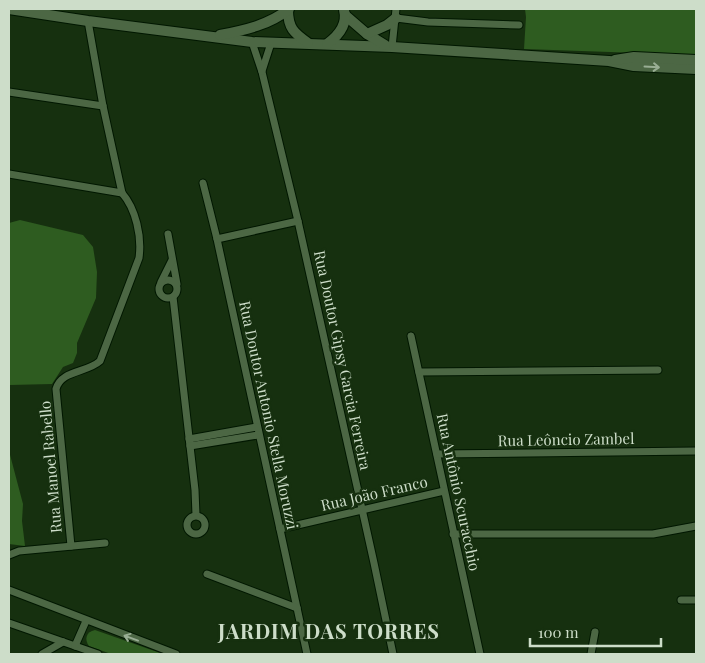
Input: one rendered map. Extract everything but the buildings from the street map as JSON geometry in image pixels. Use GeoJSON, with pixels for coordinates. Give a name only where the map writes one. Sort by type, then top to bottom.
{"type":"FeatureCollection","features":[{"type":"Feature","properties":{"kind":"main road"},"geometry":{"type":"LineString","coordinates":[[9,9],[252,42],[390,47],[609,61],[634,66],[696,68]]}},
{"type":"Feature","properties":{"kind":"main road"},"geometry":{"type":"LineString","coordinates":[[214,37],[259,26],[288,9]]}},
{"type":"Feature","properties":{"kind":"main road"},"geometry":{"type":"LineString","coordinates":[[288,9],[288,20],[294,33],[308,43]]}},
{"type":"Feature","properties":{"kind":"main road"},"geometry":{"type":"LineString","coordinates":[[327,44],[342,29],[344,12]]}},
{"type":"Feature","properties":{"kind":"main road"},"geometry":{"type":"LineString","coordinates":[[344,12],[367,34],[390,47]]}},
{"type":"Feature","properties":{"kind":"main road"},"geometry":{"type":"LineString","coordinates":[[367,34],[387,26],[396,13]]}},
{"type":"Feature","properties":{"kind":"main road"},"geometry":{"type":"LineString","coordinates":[[252,42],[259,26]]}},
{"type":"Feature","properties":{"kind":"main road"},"geometry":{"type":"LineString","coordinates":[[609,61],[634,57],[696,60]]}},
{"type":"Feature","properties":{"kind":"street"},"geometry":{"type":"LineString","coordinates":[[390,47],[396,13],[428,22],[519,26]]}},
{"type":"Feature","properties":{"kind":"street"},"geometry":{"type":"LineString","coordinates":[[9,174],[122,193],[102,106],[88,21]]}},
{"type":"Feature","properties":{"kind":"street","name":"Rua Doutor Gipsy Garcia Ferreira"},"geometry":{"type":"LineString","coordinates":[[252,42],[262,72],[298,221],[393,654]]}},
{"type":"Feature","properties":{"kind":"street"},"geometry":{"type":"LineString","coordinates":[[262,72],[271,43]]}},
{"type":"Feature","properties":{"kind":"street"},"geometry":{"type":"LineString","coordinates":[[9,92],[102,106]]}},
{"type":"Feature","properties":{"kind":"street","name":"Rua Doutor Antonio Stella Moruzzi"},"geometry":{"type":"LineString","coordinates":[[203,183],[307,654]]}},
{"type":"Feature","properties":{"kind":"street","name":"Rua Manoel Rabello"},"geometry":{"type":"LineString","coordinates":[[71,546],[56,389],[63,377],[95,365],[100,361],[139,258],[140,240],[132,212],[127,199],[122,193]]}},
{"type":"Feature","properties":{"kind":"street"},"geometry":{"type":"LineString","coordinates":[[216,239],[298,221]]}},
{"type":"Feature","properties":{"kind":"street"},"geometry":{"type":"LineString","coordinates":[[168,234],[177,287],[176,294],[173,297],[190,442],[196,515]]}},
{"type":"Feature","properties":{"kind":"street"},"geometry":{"type":"LineString","coordinates":[[172,260],[158,290],[166,298],[173,297]]}},
{"type":"Feature","properties":{"kind":"street"},"geometry":{"type":"LineString","coordinates":[[160,283],[170,280],[177,287]]}},
{"type":"Feature","properties":{"kind":"street","name":"Rua Antônio Scuracchio"},"geometry":{"type":"LineString","coordinates":[[411,336],[480,654]]}},
{"type":"Feature","properties":{"kind":"street"},"geometry":{"type":"LineString","coordinates":[[419,372],[658,370]]}},
{"type":"Feature","properties":{"kind":"street"},"geometry":{"type":"LineString","coordinates":[[190,442],[258,431]]}},
{"type":"Feature","properties":{"kind":"street","name":"Rua Leôncio Zambel"},"geometry":{"type":"LineString","coordinates":[[437,454],[696,451]]}},
{"type":"Feature","properties":{"kind":"street","name":"Rua João Franco"},"geometry":{"type":"LineString","coordinates":[[280,529],[444,491]]}},
{"type":"Feature","properties":{"kind":"street"},"geometry":{"type":"LineString","coordinates":[[454,534],[654,534],[696,526]]}},
{"type":"Feature","properties":{"kind":"street"},"geometry":{"type":"LineString","coordinates":[[9,555],[19,551],[105,543]]}},
{"type":"Feature","properties":{"kind":"street"},"geometry":{"type":"LineString","coordinates":[[207,574],[297,608]]}},
{"type":"Feature","properties":{"kind":"street"},"geometry":{"type":"LineString","coordinates":[[9,590],[176,654]]}},
{"type":"Feature","properties":{"kind":"street"},"geometry":{"type":"LineString","coordinates":[[681,600],[696,600]]}},
{"type":"Feature","properties":{"kind":"street"},"geometry":{"type":"LineString","coordinates":[[76,646],[86,621]]}},
{"type":"Feature","properties":{"kind":"street"},"geometry":{"type":"LineString","coordinates":[[9,623],[98,654]]}},
{"type":"Feature","properties":{"kind":"street"},"geometry":{"type":"LineString","coordinates":[[591,654],[595,632]]}},
{"type":"Feature","properties":{"kind":"street"},"geometry":{"type":"LineString","coordinates":[[42,654],[64,642]]}},
{"type":"Feature","properties":{"kind":"green space"},"geometry":{"type":"Polygon","coordinates":[[[525,9],[696,9],[696,55],[524,49],[525,9]]]}},
{"type":"Feature","properties":{"kind":"green space"},"geometry":{"type":"Polygon","coordinates":[[[20,220],[83,235],[93,247],[97,272],[96,298],[77,343],[77,353],[73,363],[63,367],[52,384],[10,385],[9,390],[9,223],[20,220]]]}},
{"type":"Feature","properties":{"kind":"green space"},"geometry":{"type":"Polygon","coordinates":[[[9,451],[23,504],[22,521],[25,546],[9,544],[9,451]]]}},
{"type":"Feature","properties":{"kind":"green space"},"geometry":{"type":"Polygon","coordinates":[[[95,630],[163,654],[111,654],[89,646],[87,636],[95,630]]]}},
{"type":"Feature","properties":{"kind":"district","name":"JARDIM DAS TORRES"},"geometry":{"type":"Point","coordinates":[329,630]}}]}
